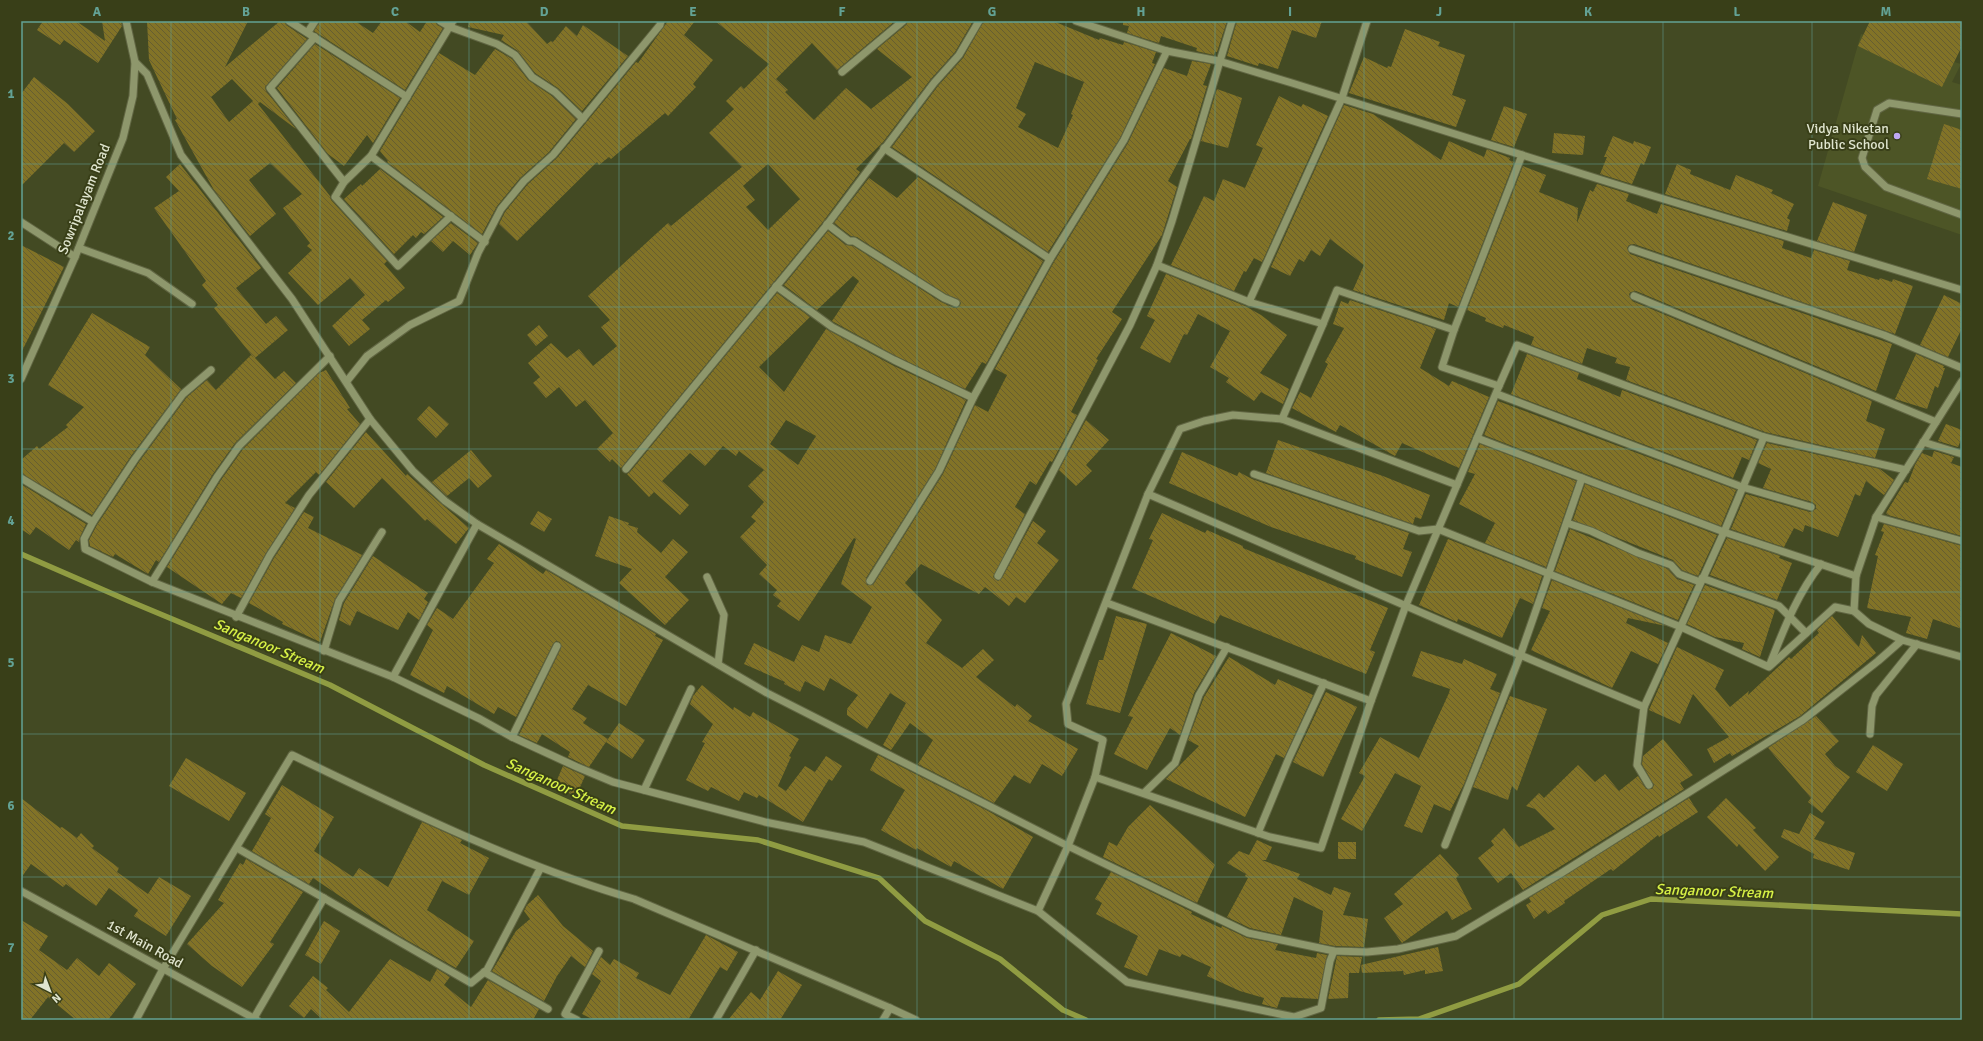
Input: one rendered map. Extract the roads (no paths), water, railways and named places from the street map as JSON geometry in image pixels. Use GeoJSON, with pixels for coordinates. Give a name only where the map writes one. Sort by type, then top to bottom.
{"type":"FeatureCollection","features":[{"type":"Feature","properties":{"kind":"street","name":"Sowripalayam Road"},"geometry":{"type":"LineString","coordinates":[[21,379],[79,248],[123,138],[133,96],[135,62],[126,21]]}},
{"type":"Feature","properties":{"kind":"street"},"geometry":{"type":"LineString","coordinates":[[289,21],[407,97]]}},
{"type":"Feature","properties":{"kind":"street"},"geometry":{"type":"LineString","coordinates":[[308,32],[315,21]]}},
{"type":"Feature","properties":{"kind":"street"},"geometry":{"type":"LineString","coordinates":[[440,21],[451,24],[497,44],[515,55],[532,77],[556,92],[582,119]]}},
{"type":"Feature","properties":{"kind":"street"},"geometry":{"type":"LineString","coordinates":[[347,381],[367,356],[410,325],[459,301],[478,253],[501,209],[524,182],[553,155],[660,25],[661,21]]}},
{"type":"Feature","properties":{"kind":"street"},"geometry":{"type":"LineString","coordinates":[[842,72],[903,21]]}},
{"type":"Feature","properties":{"kind":"street"},"geometry":{"type":"LineString","coordinates":[[626,469],[827,224],[934,83],[959,55],[979,21]]}},
{"type":"Feature","properties":{"kind":"street"},"geometry":{"type":"LineString","coordinates":[[1076,21],[1167,51],[1219,61],[1342,98],[1522,155],[1962,290]]}},
{"type":"Feature","properties":{"kind":"street"},"geometry":{"type":"LineString","coordinates":[[998,576],[1130,325],[1157,265],[1172,221],[1232,21]]}},
{"type":"Feature","properties":{"kind":"street"},"geometry":{"type":"LineString","coordinates":[[1250,302],[1342,98],[1367,21]]}},
{"type":"Feature","properties":{"kind":"street"},"geometry":{"type":"LineString","coordinates":[[451,24],[372,156],[344,182],[335,196],[398,266],[451,216]]}},
{"type":"Feature","properties":{"kind":"street"},"geometry":{"type":"LineString","coordinates":[[315,37],[270,88],[344,182]]}},
{"type":"Feature","properties":{"kind":"street"},"geometry":{"type":"LineString","coordinates":[[870,581],[939,471],[973,398],[1050,259],[1124,140],[1167,51]]}},
{"type":"Feature","properties":{"kind":"street"},"geometry":{"type":"LineString","coordinates":[[135,62],[147,74],[181,155],[292,299],[347,381],[370,419],[413,471],[445,501],[477,524],[768,693],[1068,846],[1248,933],[1334,951],[1367,952],[1398,949],[1456,936],[1560,874],[1803,720],[1878,661],[1902,640]]}},
{"type":"Feature","properties":{"kind":"street"},"geometry":{"type":"LineString","coordinates":[[1962,114],[1889,102],[1877,110],[1862,158],[1865,167],[1886,187],[1962,214]]}},
{"type":"Feature","properties":{"kind":"street"},"geometry":{"type":"LineString","coordinates":[[884,148],[1050,259]]}},
{"type":"Feature","properties":{"kind":"street"},"geometry":{"type":"LineString","coordinates":[[1500,386],[1442,367],[1454,330],[1522,155]]}},
{"type":"Feature","properties":{"kind":"street"},"geometry":{"type":"LineString","coordinates":[[372,156],[485,242]]}},
{"type":"Feature","properties":{"kind":"street"},"geometry":{"type":"LineString","coordinates":[[21,222],[75,257]]}},
{"type":"Feature","properties":{"kind":"street"},"geometry":{"type":"LineString","coordinates":[[827,224],[848,241],[854,241],[944,298],[956,303]]}},
{"type":"Feature","properties":{"kind":"street"},"geometry":{"type":"LineString","coordinates":[[79,248],[148,273],[192,304]]}},
{"type":"Feature","properties":{"kind":"street"},"geometry":{"type":"LineString","coordinates":[[1632,249],[1884,334],[1962,368]]}},
{"type":"Feature","properties":{"kind":"street"},"geometry":{"type":"LineString","coordinates":[[1157,265],[1250,302],[1323,324]]}},
{"type":"Feature","properties":{"kind":"street"},"geometry":{"type":"LineString","coordinates":[[776,286],[832,328],[973,398]]}},
{"type":"Feature","properties":{"kind":"street"},"geometry":{"type":"LineString","coordinates":[[1282,419],[1337,290],[1454,330]]}},
{"type":"Feature","properties":{"kind":"street"},"geometry":{"type":"LineString","coordinates":[[1634,296],[1936,422]]}},
{"type":"Feature","properties":{"kind":"street"},"geometry":{"type":"LineString","coordinates":[[1095,776],[1258,833],[1321,848],[1406,604],[1456,484],[1497,394],[1516,345],[1764,437],[1906,470]]}},
{"type":"Feature","properties":{"kind":"street"},"geometry":{"type":"LineString","coordinates":[[152,582],[239,446],[330,356]]}},
{"type":"Feature","properties":{"kind":"street"},"geometry":{"type":"LineString","coordinates":[[211,370],[183,394],[166,416],[93,522],[84,539],[85,549],[152,582],[236,617],[393,677],[480,719],[512,737],[577,767],[614,782],[765,822],[864,842],[1038,911],[1127,982],[1294,1017],[1320,1008],[1334,951]]}},
{"type":"Feature","properties":{"kind":"street"},"geometry":{"type":"LineString","coordinates":[[1854,612],[1856,576],[1876,516],[1962,381]]}},
{"type":"Feature","properties":{"kind":"street"},"geometry":{"type":"LineString","coordinates":[[1497,394],[1742,487],[1811,507]]}},
{"type":"Feature","properties":{"kind":"street"},"geometry":{"type":"LineString","coordinates":[[1038,911],[1068,846],[1095,776],[1103,740],[1068,724],[1066,704],[1148,494],[1180,429],[1204,421],[1233,415],[1282,419],[1456,484]]}},
{"type":"Feature","properties":{"kind":"street"},"geometry":{"type":"LineString","coordinates":[[236,617],[270,555],[310,495],[370,419]]}},
{"type":"Feature","properties":{"kind":"street"},"geometry":{"type":"LineString","coordinates":[[1649,784],[1637,765],[1644,707],[1724,532],[1764,437]]}},
{"type":"Feature","properties":{"kind":"street"},"geometry":{"type":"LineString","coordinates":[[1477,438],[1724,532],[1856,576]]}},
{"type":"Feature","properties":{"kind":"street"},"geometry":{"type":"LineString","coordinates":[[1924,442],[1962,454]]}},
{"type":"Feature","properties":{"kind":"street"},"geometry":{"type":"LineString","coordinates":[[1254,474],[1419,531],[1438,529],[1681,627],[1769,667]]}},
{"type":"Feature","properties":{"kind":"street"},"geometry":{"type":"LineString","coordinates":[[21,478],[93,522]]}},
{"type":"Feature","properties":{"kind":"street"},"geometry":{"type":"LineString","coordinates":[[1446,845],[1520,656],[1550,574],[1582,478]]}},
{"type":"Feature","properties":{"kind":"street"},"geometry":{"type":"LineString","coordinates":[[1148,494],[1406,604],[1520,656],[1644,707]]}},
{"type":"Feature","properties":{"kind":"street"},"geometry":{"type":"LineString","coordinates":[[1876,516],[1962,541]]}},
{"type":"Feature","properties":{"kind":"street"},"geometry":{"type":"LineString","coordinates":[[1567,523],[1591,531],[1638,553],[1671,565],[1679,574],[1779,606],[1806,633]]}},
{"type":"Feature","properties":{"kind":"street"},"geometry":{"type":"LineString","coordinates":[[393,677],[477,524]]}},
{"type":"Feature","properties":{"kind":"street"},"geometry":{"type":"LineString","coordinates":[[324,651],[339,601],[382,532]]}},
{"type":"Feature","properties":{"kind":"street"},"geometry":{"type":"LineString","coordinates":[[1769,667],[1789,617],[1807,582],[1822,564]]}},
{"type":"Feature","properties":{"kind":"street"},"geometry":{"type":"LineString","coordinates":[[707,577],[724,615],[718,664]]}},
{"type":"Feature","properties":{"kind":"street"},"geometry":{"type":"LineString","coordinates":[[1106,603],[1371,701]]}},
{"type":"Feature","properties":{"kind":"street"},"geometry":{"type":"LineString","coordinates":[[1769,667],[1835,607],[1854,612],[1869,624],[1902,640],[1962,656]]}},
{"type":"Feature","properties":{"kind":"street"},"geometry":{"type":"LineString","coordinates":[[1870,734],[1872,706],[1876,695],[1917,644]]}},
{"type":"Feature","properties":{"kind":"street"},"geometry":{"type":"LineString","coordinates":[[512,737],[557,646]]}},
{"type":"Feature","properties":{"kind":"street"},"geometry":{"type":"LineString","coordinates":[[1144,794],[1175,762],[1199,695],[1227,647]]}},
{"type":"Feature","properties":{"kind":"street"},"geometry":{"type":"LineString","coordinates":[[1258,833],[1289,758],[1324,683]]}},
{"type":"Feature","properties":{"kind":"street"},"geometry":{"type":"LineString","coordinates":[[644,790],[691,689]]}},
{"type":"Feature","properties":{"kind":"street"},"geometry":{"type":"LineString","coordinates":[[136,1020],[163,969],[292,755],[540,869],[634,899],[756,950],[916,1020]]}},
{"type":"Feature","properties":{"kind":"street"},"geometry":{"type":"LineString","coordinates":[[237,848],[470,983],[487,970],[540,869]]}},
{"type":"Feature","properties":{"kind":"street","name":"1st Main Road"},"geometry":{"type":"LineString","coordinates":[[21,891],[255,1019]]}},
{"type":"Feature","properties":{"kind":"street"},"geometry":{"type":"LineString","coordinates":[[255,1019],[324,898]]}},
{"type":"Feature","properties":{"kind":"street"},"geometry":{"type":"LineString","coordinates":[[716,1020],[756,950]]}},
{"type":"Feature","properties":{"kind":"street"},"geometry":{"type":"LineString","coordinates":[[577,1020],[565,1014],[599,951]]}},
{"type":"Feature","properties":{"kind":"street"},"geometry":{"type":"LineString","coordinates":[[484,972],[548,1009]]}},
{"type":"Feature","properties":{"kind":"street"},"geometry":{"type":"LineString","coordinates":[[883,1020],[890,1008]]}},
{"type":"Feature","properties":{"kind":"waterway","name":"Sanganoor Stream"},"geometry":{"type":"LineString","coordinates":[[21,554],[330,685],[484,765],[622,826],[758,840],[879,878],[925,921],[1000,959],[1063,1010],[1086,1020]]}},
{"type":"Feature","properties":{"kind":"waterway","name":"Sanganoor Stream"},"geometry":{"type":"LineString","coordinates":[[1379,1020],[1419,1019],[1519,984],[1602,915],[1651,899],[1962,914]]}},
{"type":"Feature","properties":{"kind":"place","name":"Vidya Niketan Public School"},"geometry":{"type":"Point","coordinates":[1897,136]}}]}
